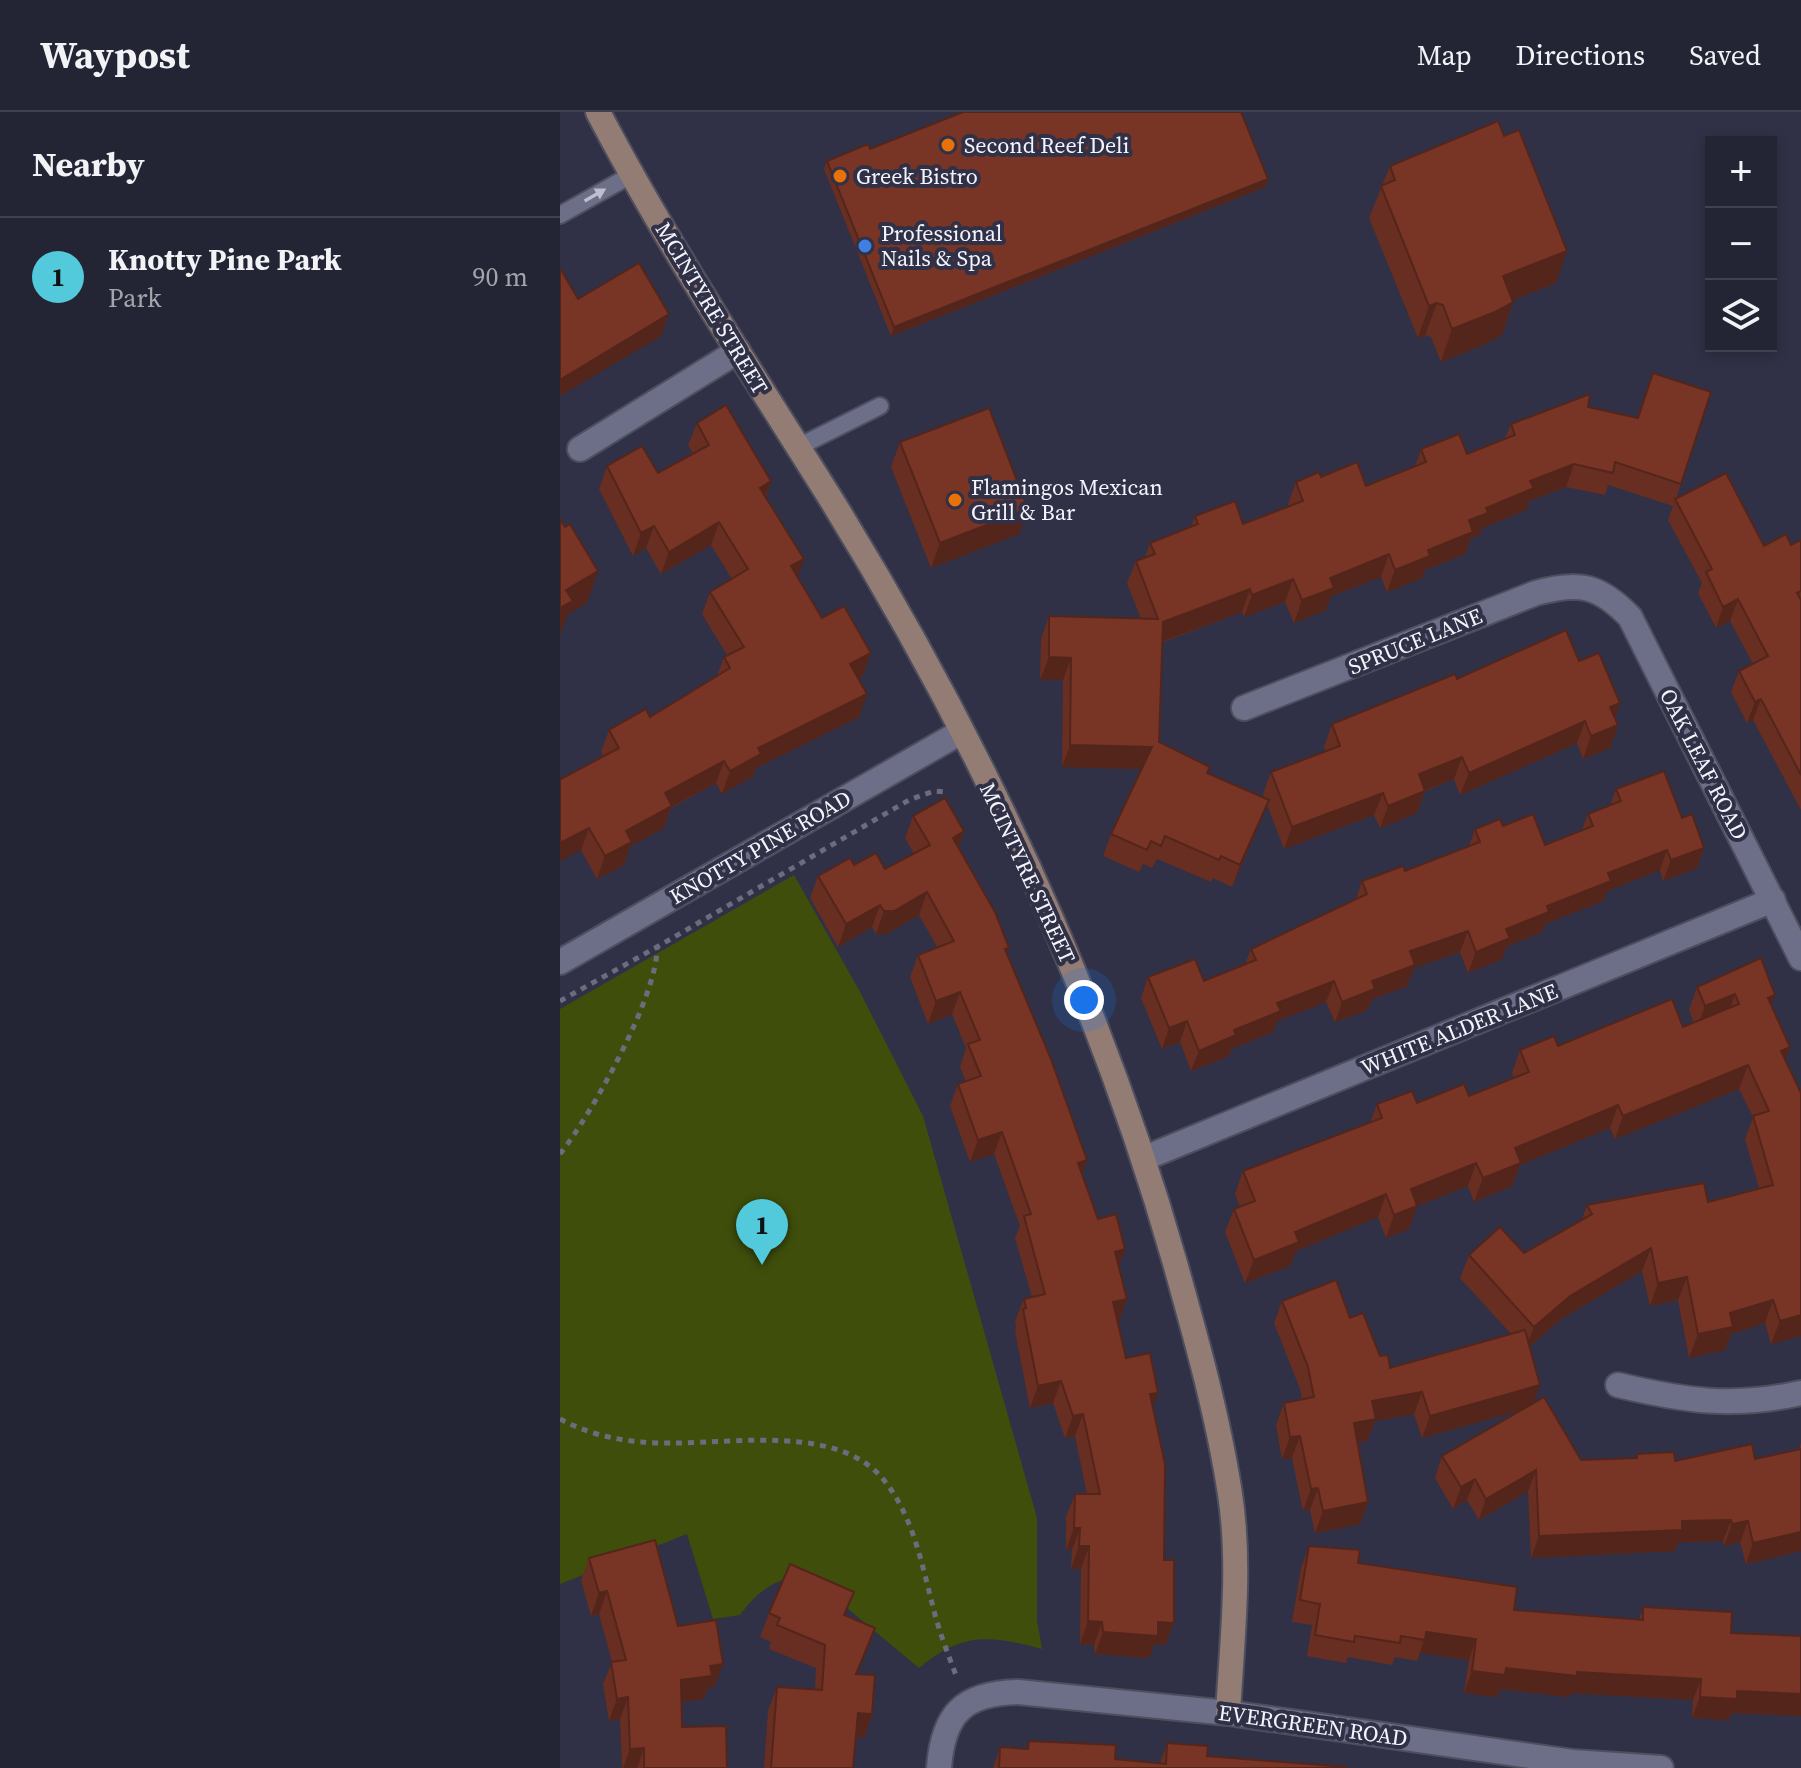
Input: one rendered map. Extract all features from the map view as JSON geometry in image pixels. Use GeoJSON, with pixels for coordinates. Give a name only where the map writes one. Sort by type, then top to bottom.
{"type":"FeatureCollection","features":[{"type":"Feature","properties":{"kind":"street","name":"MCINTYRE STREET"},"geometry":{"type":"LineString","coordinates":[[598,112],[631,175],[796,448],[828,495],[961,732],[1032,872],[1145,1158],[1196,1337],[1230,1495],[1236,1586],[1228,1713]]}},
{"type":"Feature","properties":{"kind":"street"},"geometry":{"type":"LineString","coordinates":[[580,449],[738,351]]}},
{"type":"Feature","properties":{"kind":"street","name":"SPRUCE LANE"},"geometry":{"type":"LineString","coordinates":[[1244,708],[1536,593],[1562,585],[1589,587]]}},
{"type":"Feature","properties":{"kind":"street","name":"OAK LEAF ROAD"},"geometry":{"type":"LineString","coordinates":[[1589,587],[1614,601],[1630,617],[1801,958]]}},
{"type":"Feature","properties":{"kind":"street","name":"KNOTTY PINE ROAD"},"geometry":{"type":"LineString","coordinates":[[560,962],[961,732]]}},
{"type":"Feature","properties":{"kind":"street","name":"WHITE ALDER LANE"},"geometry":{"type":"LineString","coordinates":[[1145,1158],[1773,900]]}},
{"type":"Feature","properties":{"kind":"street"},"geometry":{"type":"LineString","coordinates":[[1618,1385],[1683,1401],[1756,1403],[1801,1393]]}},
{"type":"Feature","properties":{"kind":"street","name":"EVERGREEN ROAD"},"geometry":{"type":"LineString","coordinates":[[966,1702],[989,1692],[1018,1692],[1228,1713],[1573,1762],[1661,1768]]}},
{"type":"Feature","properties":{"kind":"street"},"geometry":{"type":"LineString","coordinates":[[939,1768],[941,1744],[950,1721],[966,1702]]}},
{"type":"Feature","properties":{"kind":"lane"},"geometry":{"type":"LineString","coordinates":[[560,215],[631,175]]}},
{"type":"Feature","properties":{"kind":"lane"},"geometry":{"type":"LineString","coordinates":[[796,448],[880,406]]}},
{"type":"Feature","properties":{"kind":"path"},"geometry":{"type":"LineString","coordinates":[[560,1001],[909,800],[934,791],[947,792]]}},
{"type":"Feature","properties":{"kind":"path"},"geometry":{"type":"LineString","coordinates":[[560,1154],[599,1094],[625,1041],[657,963],[657,947]]}},
{"type":"Feature","properties":{"kind":"path"},"geometry":{"type":"LineString","coordinates":[[560,1419],[598,1434],[643,1442],[749,1440],[796,1443],[832,1449],[866,1462],[883,1480],[915,1540],[937,1620],[966,1702]]}},
{"type":"Feature","properties":{"kind":"green space"},"geometry":{"type":"Polygon","coordinates":[[[794,875],[859,990],[923,1116],[1037,1518],[1037,1620],[1042,1649],[992,1639],[963,1642],[934,1656],[919,1668],[805,1573],[768,1587],[740,1615],[713,1619],[687,1534],[560,1584],[560,1009],[794,875]]]}},
{"type":"Feature","properties":{"kind":"building"},"geometry":{"type":"Polygon","coordinates":[[[963,112],[1241,112],[1268,179],[894,327],[827,161],[868,144],[870,149],[963,112]]]}},
{"type":"Feature","properties":{"kind":"building"},"geometry":{"type":"Polygon","coordinates":[[[1498,121],[1504,136],[1519,130],[1567,251],[1503,276],[1513,302],[1452,329],[1443,305],[1437,303],[1429,306],[1381,186],[1395,180],[1390,166],[1498,121]]]}},
{"type":"Feature","properties":{"kind":"building"},"geometry":{"type":"Polygon","coordinates":[[[639,263],[669,314],[560,380],[560,268],[578,299],[639,263]]]}},
{"type":"Feature","properties":{"kind":"building"},"geometry":{"type":"Polygon","coordinates":[[[1653,373],[1711,392],[1681,484],[1615,462],[1613,473],[1574,464],[1530,481],[1534,488],[1486,508],[1488,513],[1469,520],[1473,532],[1428,550],[1430,556],[1395,570],[1389,554],[1330,578],[1334,588],[1302,600],[1293,579],[1252,595],[1250,589],[1163,622],[1159,742],[1210,767],[1207,773],[1269,800],[1240,865],[1221,856],[1219,860],[1165,836],[1161,846],[1151,841],[1147,850],[1111,834],[1152,747],[1070,745],[1071,658],[1049,657],[1049,616],[1158,619],[1136,561],[1155,554],[1150,543],[1198,524],[1195,516],[1235,501],[1243,524],[1303,501],[1296,482],[1319,472],[1321,477],[1357,462],[1366,486],[1426,462],[1421,449],[1459,434],[1467,454],[1515,435],[1511,424],[1590,394],[1588,407],[1638,418],[1653,373]]]}},
{"type":"Feature","properties":{"kind":"building"},"geometry":{"type":"Polygon","coordinates":[[[726,405],[771,481],[760,488],[804,559],[791,566],[822,618],[844,606],[871,653],[850,664],[867,694],[758,748],[761,754],[730,771],[724,761],[665,793],[672,806],[626,831],[632,842],[605,856],[589,828],[560,843],[560,778],[619,748],[609,730],[646,709],[650,717],[730,668],[724,657],[744,647],[710,592],[748,569],[719,522],[669,552],[654,526],[641,533],[607,466],[642,446],[658,473],[709,445],[697,423],[726,405]]]}},
{"type":"Feature","properties":{"kind":"building","name":"Flamingos Mexican Grill & Bar"},"geometry":{"type":"Polygon","coordinates":[[[989,408],[1028,509],[940,543],[900,442],[989,408]]]}},
{"type":"Feature","properties":{"kind":"building"},"geometry":{"type":"Polygon","coordinates":[[[1726,473],[1764,546],[1786,534],[1791,545],[1801,540],[1801,591],[1797,593],[1801,600],[1801,775],[1761,699],[1755,702],[1739,671],[1768,656],[1738,599],[1723,607],[1706,572],[1712,569],[1675,499],[1726,473]]]}},
{"type":"Feature","properties":{"kind":"building"},"geometry":{"type":"Polygon","coordinates":[[[560,519],[565,527],[570,524],[598,571],[566,590],[573,601],[560,608],[560,519]]]}},
{"type":"Feature","properties":{"kind":"building"},"geometry":{"type":"Polygon","coordinates":[[[1566,630],[1579,661],[1599,653],[1620,703],[1610,707],[1618,725],[1591,736],[1585,721],[1469,773],[1462,757],[1419,774],[1425,791],[1388,806],[1383,793],[1292,827],[1271,772],[1340,746],[1332,724],[1455,674],[1457,679],[1566,630]]]}},
{"type":"Feature","properties":{"kind":"building"},"geometry":{"type":"Polygon","coordinates":[[[1664,771],[1682,818],[1692,814],[1704,848],[1671,860],[1667,850],[1608,873],[1611,881],[1547,906],[1549,912],[1506,929],[1510,938],[1476,952],[1468,931],[1410,951],[1415,965],[1372,981],[1375,989],[1342,1002],[1334,981],[1277,1003],[1281,1011],[1234,1030],[1236,1035],[1199,1051],[1187,1021],[1169,1028],[1148,977],[1195,959],[1204,981],[1256,960],[1251,949],[1367,894],[1362,881],[1403,866],[1405,871],[1480,842],[1475,829],[1500,819],[1503,826],[1533,814],[1545,845],[1593,826],[1588,814],[1621,801],[1616,789],[1664,771]]]}},
{"type":"Feature","properties":{"kind":"building"},"geometry":{"type":"Polygon","coordinates":[[[945,798],[964,831],[953,838],[995,912],[1009,948],[1005,949],[1051,1059],[1087,1160],[1078,1163],[1098,1219],[1116,1214],[1125,1249],[1115,1252],[1127,1299],[1113,1302],[1126,1358],[1150,1353],[1158,1393],[1150,1394],[1165,1464],[1164,1560],[1174,1560],[1174,1623],[1158,1622],[1158,1636],[1103,1632],[1102,1622],[1088,1621],[1089,1546],[1079,1546],[1080,1528],[1074,1528],[1075,1494],[1100,1494],[1083,1414],[1073,1416],[1061,1381],[1038,1386],[1023,1309],[1026,1308],[1024,1299],[1045,1294],[1024,1216],[1031,1214],[1002,1132],[978,1140],[958,1084],[981,1076],[968,1044],[980,1040],[960,992],[936,1001],[918,955],[954,941],[927,892],[894,911],[884,911],[880,905],[846,924],[818,876],[850,858],[854,865],[876,853],[885,869],[930,845],[913,816],[945,798]]]}},
{"type":"Feature","properties":{"kind":"building"},"geometry":{"type":"Polygon","coordinates":[[[1761,958],[1775,995],[1768,998],[1790,1047],[1781,1051],[1801,1093],[1801,1315],[1780,1321],[1773,1300],[1730,1313],[1733,1327],[1698,1334],[1687,1277],[1658,1283],[1651,1248],[1570,1296],[1534,1327],[1469,1255],[1500,1227],[1524,1253],[1592,1214],[1587,1205],[1704,1183],[1708,1202],[1773,1185],[1753,1116],[1769,1111],[1748,1065],[1623,1116],[1618,1105],[1515,1148],[1521,1163],[1483,1178],[1476,1163],[1411,1189],[1417,1206],[1394,1215],[1386,1194],[1295,1232],[1299,1242],[1254,1260],[1234,1209],[1255,1201],[1243,1171],[1382,1118],[1377,1104],[1412,1091],[1417,1103],[1464,1084],[1469,1096],[1529,1072],[1520,1050],[1554,1036],[1558,1046],[1672,999],[1683,1027],[1739,1004],[1735,994],[1705,1006],[1697,987],[1761,958]]]}},
{"type":"Feature","properties":{"kind":"building"},"geometry":{"type":"Polygon","coordinates":[[[1336,1280],[1350,1318],[1363,1313],[1380,1356],[1388,1355],[1390,1368],[1525,1330],[1540,1385],[1430,1416],[1422,1392],[1372,1401],[1376,1419],[1354,1423],[1368,1502],[1323,1511],[1318,1488],[1311,1489],[1300,1436],[1290,1437],[1284,1403],[1314,1397],[1308,1367],[1282,1301],[1336,1280]]]}},
{"type":"Feature","properties":{"kind":"building"},"geometry":{"type":"Polygon","coordinates":[[[1544,1397],[1581,1460],[1637,1458],[1637,1454],[1674,1452],[1675,1461],[1752,1444],[1755,1459],[1801,1449],[1801,1532],[1753,1543],[1748,1521],[1732,1524],[1731,1520],[1682,1521],[1682,1530],[1539,1536],[1536,1470],[1486,1499],[1475,1479],[1461,1487],[1442,1456],[1544,1397]]]}},
{"type":"Feature","properties":{"kind":"building"},"geometry":{"type":"Polygon","coordinates":[[[655,1540],[678,1626],[716,1620],[723,1664],[710,1666],[712,1676],[681,1680],[682,1727],[726,1726],[727,1768],[644,1768],[644,1748],[630,1749],[628,1697],[617,1699],[611,1662],[626,1660],[607,1591],[599,1593],[589,1558],[655,1540]]]}},
{"type":"Feature","properties":{"kind":"building"},"geometry":{"type":"Polygon","coordinates":[[[1309,1546],[1360,1550],[1358,1563],[1517,1587],[1514,1610],[1643,1620],[1643,1607],[1732,1612],[1731,1633],[1801,1636],[1801,1694],[1737,1691],[1737,1699],[1700,1697],[1701,1679],[1577,1672],[1577,1676],[1506,1668],[1505,1675],[1472,1671],[1476,1639],[1426,1632],[1425,1640],[1401,1636],[1400,1643],[1355,1636],[1354,1642],[1315,1635],[1320,1604],[1300,1600],[1309,1546]]]}},
{"type":"Feature","properties":{"kind":"building"},"geometry":{"type":"Polygon","coordinates":[[[790,1564],[854,1592],[844,1615],[875,1628],[856,1674],[875,1675],[872,1714],[858,1713],[853,1768],[771,1768],[777,1687],[822,1690],[825,1645],[777,1625],[780,1618],[769,1613],[790,1564]]]}},
{"type":"Feature","properties":{"kind":"building"},"geometry":{"type":"Polygon","coordinates":[[[1029,1741],[1116,1745],[1115,1759],[1166,1764],[1167,1743],[1208,1746],[1207,1756],[1346,1768],[999,1768],[1000,1747],[1028,1749],[1029,1741]]]}},
{"type":"Feature","properties":{"kind":"place","name":"Second Reef Deli"},"geometry":{"type":"Point","coordinates":[948,145]}},
{"type":"Feature","properties":{"kind":"place","name":"Greek Bistro"},"geometry":{"type":"Point","coordinates":[840,176]}},
{"type":"Feature","properties":{"kind":"place","name":"Professional Nails & Spa"},"geometry":{"type":"Point","coordinates":[865,246]}},
{"type":"Feature","properties":{"kind":"place","name":"Flamingos Mexican Grill & Bar"},"geometry":{"type":"Point","coordinates":[955,500]}},
{"type":"Feature","properties":{"kind":"place","name":"Knotty Pine Park"},"geometry":{"type":"Point","coordinates":[762,1265]}}]}
